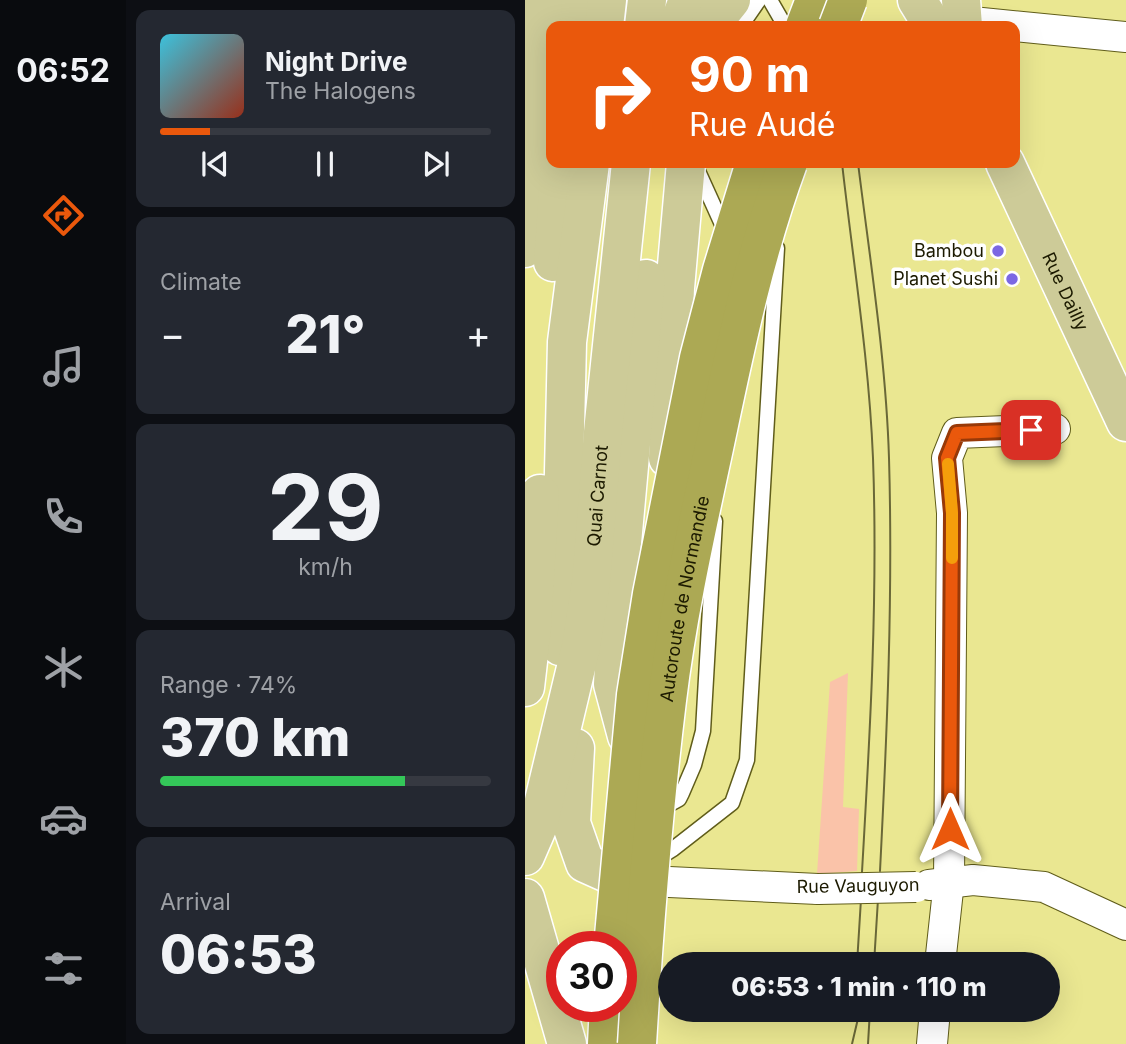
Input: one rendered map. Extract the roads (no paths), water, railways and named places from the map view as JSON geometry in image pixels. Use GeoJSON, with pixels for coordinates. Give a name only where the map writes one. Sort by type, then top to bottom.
{"type":"FeatureCollection","features":[{"type":"Feature","properties":{"kind":"highway"},"geometry":{"type":"LineString","coordinates":[[807,21],[815,0]]}},
{"type":"Feature","properties":{"kind":"highway"},"geometry":{"type":"LineString","coordinates":[[840,21],[848,0]]}},
{"type":"Feature","properties":{"kind":"highway","name":"Autoroute de Normandie"},"geometry":{"type":"LineString","coordinates":[[616,931],[636,695],[652,594],[699,358],[722,270],[753,168]]}},
{"type":"Feature","properties":{"kind":"highway","name":"Autoroute de Normandie"},"geometry":{"type":"LineString","coordinates":[[638,1044],[659,776],[667,699],[683,599],[751,278],[786,168]]}},
{"type":"Feature","properties":{"kind":"highway"},"geometry":{"type":"LineString","coordinates":[[607,1044],[608,1022]]}},
{"type":"Feature","properties":{"kind":"main road"},"geometry":{"type":"LineString","coordinates":[[525,248],[543,0]]}},
{"type":"Feature","properties":{"kind":"main road"},"geometry":{"type":"LineString","coordinates":[[568,21],[570,0]]}},
{"type":"Feature","properties":{"kind":"main road"},"geometry":{"type":"LineString","coordinates":[[605,21],[607,0]]}},
{"type":"Feature","properties":{"kind":"main road"},"geometry":{"type":"LineString","coordinates":[[645,21],[647,0]]}},
{"type":"Feature","properties":{"kind":"main road"},"geometry":{"type":"LineString","coordinates":[[680,21],[688,0]]}},
{"type":"Feature","properties":{"kind":"main road"},"geometry":{"type":"LineString","coordinates":[[715,21],[731,0]]}},
{"type":"Feature","properties":{"kind":"main road"},"geometry":{"type":"LineString","coordinates":[[917,0],[955,18]]}},
{"type":"Feature","properties":{"kind":"main road"},"geometry":{"type":"LineString","coordinates":[[525,687],[560,168]]}},
{"type":"Feature","properties":{"kind":"main road","name":"Quai Carnot"},"geometry":{"type":"LineString","coordinates":[[532,841],[559,666],[567,342],[589,168]]}},
{"type":"Feature","properties":{"kind":"main road","name":"Quai Carnot"},"geometry":{"type":"LineString","coordinates":[[532,841],[581,646],[591,582],[603,432],[630,168]]}},
{"type":"Feature","properties":{"kind":"main road","name":"Quai Carnot"},"geometry":{"type":"LineString","coordinates":[[627,736],[613,684],[619,576],[658,168]]}},
{"type":"Feature","properties":{"kind":"main road","name":"Quai Carnot"},"geometry":{"type":"LineString","coordinates":[[617,931],[623,880],[627,736],[668,454],[675,288],[686,168]]}},
{"type":"Feature","properties":{"kind":"main road","name":"Rue Dailly"},"geometry":{"type":"LineString","coordinates":[[1007,168],[1126,422]]}},
{"type":"Feature","properties":{"kind":"main road"},"geometry":{"type":"LineString","coordinates":[[581,646],[571,823],[585,863],[623,880]]}},
{"type":"Feature","properties":{"kind":"main road"},"geometry":{"type":"LineString","coordinates":[[525,898],[567,1044]]}},
{"type":"Feature","properties":{"kind":"main road"},"geometry":{"type":"LineString","coordinates":[[615,1044],[616,1022]]}},
{"type":"Feature","properties":{"kind":"street"},"geometry":{"type":"LineString","coordinates":[[955,18],[982,21]]}},
{"type":"Feature","properties":{"kind":"street"},"geometry":{"type":"LineString","coordinates":[[1020,25],[1126,37]]}},
{"type":"Feature","properties":{"kind":"street"},"geometry":{"type":"LineString","coordinates":[[941,952],[949,881],[952,513],[947,458],[957,433],[1055,429]]}},
{"type":"Feature","properties":{"kind":"street","name":"Rue Vauguyon"},"geometry":{"type":"LineString","coordinates":[[623,880],[818,889],[916,887],[973,880],[1044,887],[1126,925]]}},
{"type":"Feature","properties":{"kind":"street"},"geometry":{"type":"LineString","coordinates":[[932,1044],[934,1022]]}},
{"type":"Feature","properties":{"kind":"lane"},"geometry":{"type":"LineString","coordinates":[[744,21],[759,0]]}},
{"type":"Feature","properties":{"kind":"lane"},"geometry":{"type":"LineString","coordinates":[[769,0],[782,21]]}},
{"type":"Feature","properties":{"kind":"lane"},"geometry":{"type":"LineString","coordinates":[[833,21],[841,0]]}},
{"type":"Feature","properties":{"kind":"lane"},"geometry":{"type":"LineString","coordinates":[[624,829],[679,799],[694,765],[703,731],[732,247],[696,168]]}},
{"type":"Feature","properties":{"kind":"lane"},"geometry":{"type":"LineString","coordinates":[[623,880],[673,849],[732,803],[747,761],[778,222],[771,168]]}},
{"type":"Feature","properties":{"kind":"tram line"},"geometry":{"type":"LineString","coordinates":[[843,168],[864,347],[873,458],[874,613],[862,872]]}},
{"type":"Feature","properties":{"kind":"tram line"},"geometry":{"type":"LineString","coordinates":[[859,168],[881,347],[889,458],[890,613],[880,871]]}},
{"type":"Feature","properties":{"kind":"tram line"},"geometry":{"type":"LineString","coordinates":[[858,952],[861,899]]}},
{"type":"Feature","properties":{"kind":"tram line"},"geometry":{"type":"LineString","coordinates":[[875,952],[878,899]]}},
{"type":"Feature","properties":{"kind":"tram line"},"geometry":{"type":"LineString","coordinates":[[852,1044],[857,1022]]}},
{"type":"Feature","properties":{"kind":"tram line"},"geometry":{"type":"LineString","coordinates":[[868,1044],[869,1022]]}},
{"type":"Feature","properties":{"kind":"place","name":"Bambou"},"geometry":{"type":"Point","coordinates":[998,251]}},
{"type":"Feature","properties":{"kind":"place","name":"Planet Sushi"},"geometry":{"type":"Point","coordinates":[1012,279]}}]}
